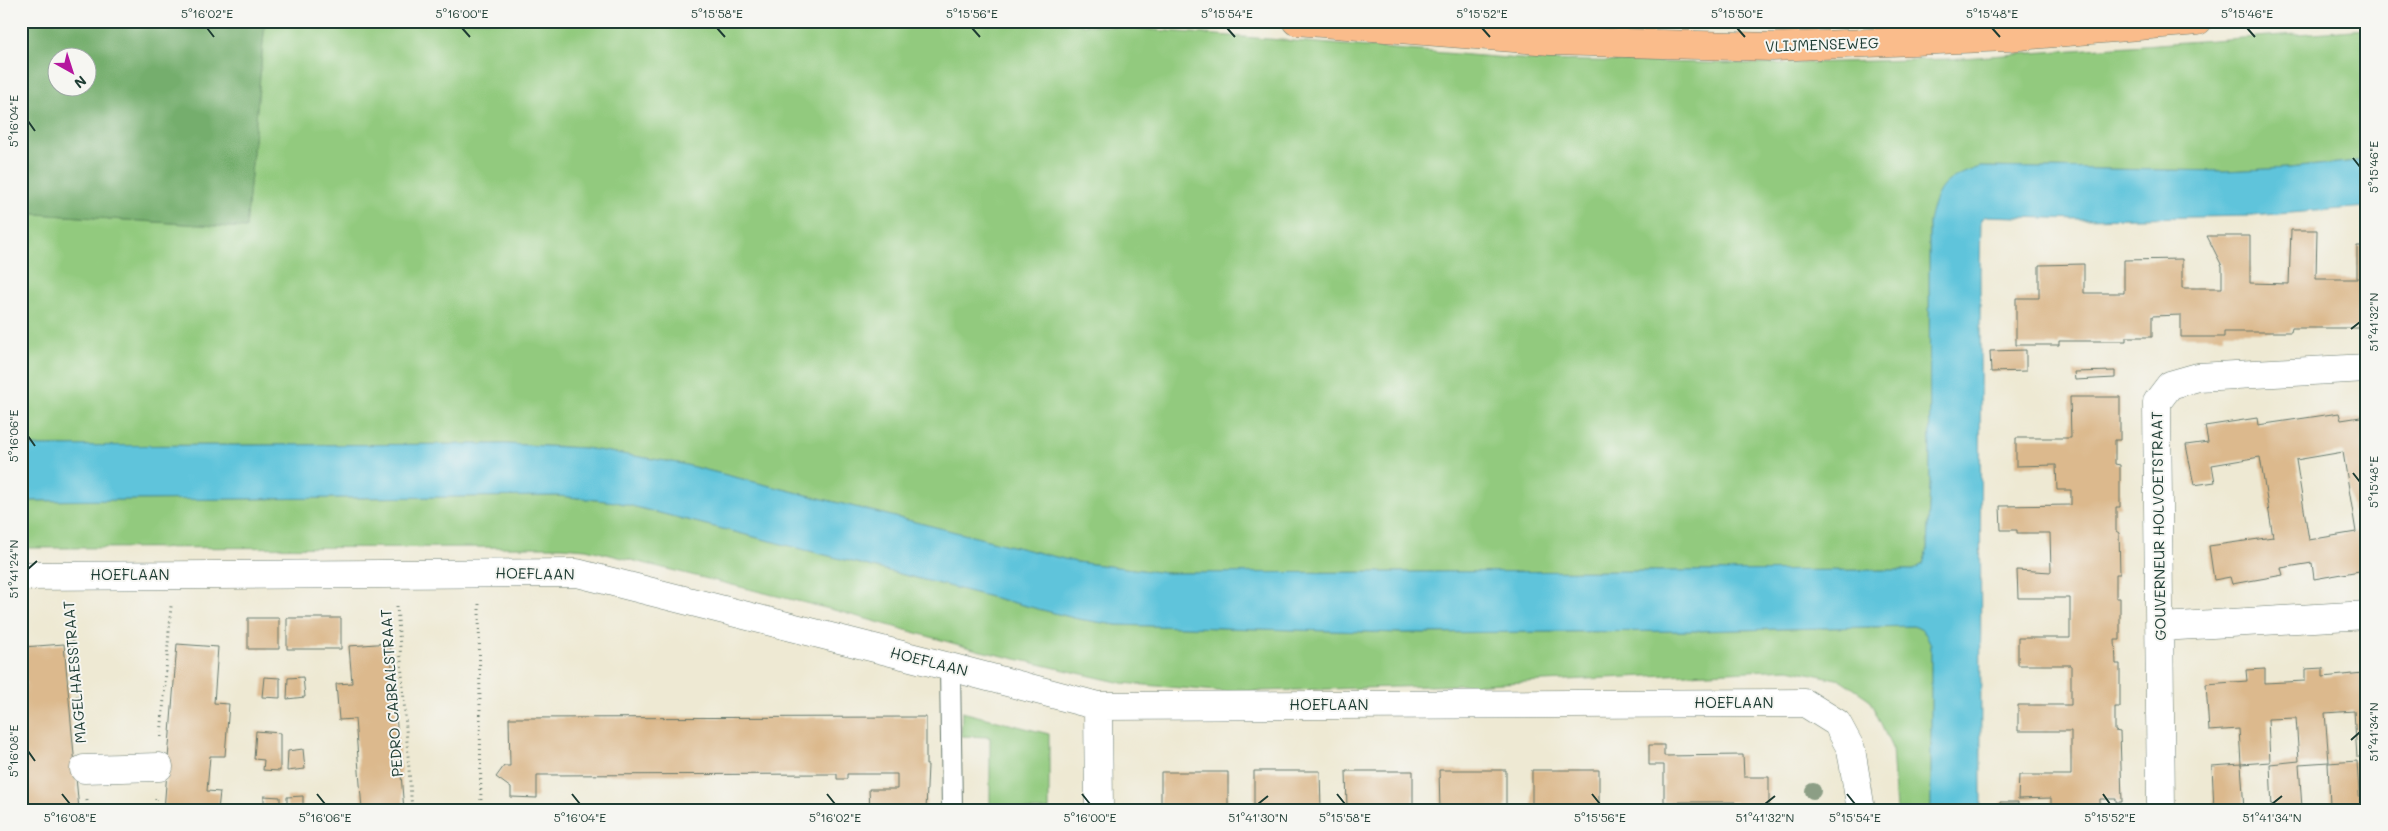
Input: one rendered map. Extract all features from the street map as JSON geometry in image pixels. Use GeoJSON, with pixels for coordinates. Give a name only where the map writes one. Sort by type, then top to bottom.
{"type":"FeatureCollection","features":[{"type":"Feature","properties":{"kind":"main road","name":"VLIJMENSEWEG"},"geometry":{"type":"LineString","coordinates":[[1296,21],[1551,41],[1773,47],[2008,37],[2198,21]]}},
{"type":"Feature","properties":{"kind":"street","name":"GOUVERNEUR HOLVOETSTRAAT"},"geometry":{"type":"LineString","coordinates":[[2162,810],[2157,402],[2170,385],[2198,377],[2367,368]]}},
{"type":"Feature","properties":{"kind":"street","name":"HOEFLAAN"},"geometry":{"type":"LineString","coordinates":[[21,576],[577,573],[1098,706],[1805,703],[1837,723],[1851,748],[1861,810]]}},
{"type":"Feature","properties":{"kind":"street"},"geometry":{"type":"LineString","coordinates":[[2161,627],[2367,615]]}},
{"type":"Feature","properties":{"kind":"street"},"geometry":{"type":"LineString","coordinates":[[1098,706],[1098,810]]}},
{"type":"Feature","properties":{"kind":"street"},"geometry":{"type":"LineString","coordinates":[[84,768],[159,767]]}},
{"type":"Feature","properties":{"kind":"lane"},"geometry":{"type":"LineString","coordinates":[[950,667],[952,810]]}},
{"type":"Feature","properties":{"kind":"path","name":"PEDRO CABRALSTRAAT"},"geometry":{"type":"LineString","coordinates":[[394,574],[412,810]]}},
{"type":"Feature","properties":{"kind":"path"},"geometry":{"type":"LineString","coordinates":[[479,574],[481,810]]}},
{"type":"Feature","properties":{"kind":"path","name":"MAGELHAESSTRAAT"},"geometry":{"type":"LineString","coordinates":[[66,575],[88,810]]}},
{"type":"Feature","properties":{"kind":"path"},"geometry":{"type":"LineString","coordinates":[[156,810],[173,575]]}},
{"type":"Feature","properties":{"kind":"green space"},"geometry":{"type":"Polygon","coordinates":[[[21,21],[265,21],[246,228],[21,213],[21,21]]]}},
{"type":"Feature","properties":{"kind":"green space"},"geometry":{"type":"Polygon","coordinates":[[[265,21],[1042,21],[1532,60],[1765,64],[1948,59],[2367,29],[2367,160],[2289,168],[2224,171],[1980,167],[1929,222],[1930,484],[1927,550],[1923,564],[1913,570],[1165,573],[1076,562],[678,463],[584,448],[506,444],[21,446],[21,213],[246,228],[265,21]]]}},
{"type":"Feature","properties":{"kind":"green space"},"geometry":{"type":"Polygon","coordinates":[[[559,496],[616,502],[1078,619],[1116,625],[1403,633],[1692,631],[1913,626],[1925,633],[1931,645],[1931,810],[1896,810],[1892,748],[1869,699],[1841,680],[1789,669],[1463,685],[1228,692],[1122,683],[981,651],[834,610],[586,549],[562,547],[21,548],[21,501],[559,496]]]}},
{"type":"Feature","properties":{"kind":"green space"},"geometry":{"type":"Polygon","coordinates":[[[962,712],[1049,734],[1049,810],[990,810],[990,737],[961,736],[962,712]]]}},
{"type":"Feature","properties":{"kind":"water"},"geometry":{"type":"Polygon","coordinates":[[[2367,160],[2367,207],[2252,216],[2080,219],[1986,216],[1981,219],[1981,810],[1931,810],[1931,645],[1925,633],[1913,626],[1692,631],[1403,633],[1116,625],[1078,619],[616,502],[559,496],[21,501],[21,446],[506,444],[584,448],[678,463],[1076,562],[1165,573],[1913,570],[1923,564],[1927,550],[1930,484],[1929,222],[1936,199],[1944,185],[1958,176],[1980,167],[2224,171],[2289,168],[2367,160]]]}},
{"type":"Feature","properties":{"kind":"building"},"geometry":{"type":"Polygon","coordinates":[[[2291,230],[2317,230],[2316,279],[2357,279],[2357,246],[2367,246],[2367,325],[2359,325],[2359,328],[2292,328],[2291,332],[2224,332],[2224,337],[2181,337],[2181,315],[2152,316],[2152,337],[2126,337],[2126,341],[2059,341],[2059,345],[2016,345],[2016,298],[2039,298],[2039,265],[2084,264],[2084,293],[2124,293],[2124,260],[2182,259],[2182,288],[2222,288],[2222,266],[2207,236],[2250,236],[2250,283],[2289,284],[2291,230]]]}},
{"type":"Feature","properties":{"kind":"building"},"geometry":{"type":"Polygon","coordinates":[[[2026,350],[2026,371],[1991,372],[1990,351],[2026,350]]]}},
{"type":"Feature","properties":{"kind":"building"},"geometry":{"type":"Polygon","coordinates":[[[2115,371],[2115,378],[2075,380],[2074,372],[2115,371]]]}},
{"type":"Feature","properties":{"kind":"building"},"geometry":{"type":"Polygon","coordinates":[[[2070,397],[2120,397],[2120,440],[2115,440],[2115,464],[2120,465],[2120,507],[2116,507],[2116,531],[2119,533],[2120,574],[2116,574],[2116,598],[2120,598],[2120,640],[2115,640],[2116,664],[2120,664],[2120,707],[2115,707],[2115,731],[2120,732],[2122,802],[2116,802],[2116,799],[2100,799],[2100,810],[2051,810],[2051,798],[2018,799],[2019,775],[2071,775],[2071,731],[2018,731],[2018,705],[2071,705],[2071,665],[2018,665],[2018,638],[2070,638],[2070,598],[2018,598],[2017,570],[2051,572],[2050,533],[2017,533],[2017,530],[2001,530],[2000,506],[2071,505],[2071,490],[2057,490],[2056,465],[2016,466],[2016,438],[2071,438],[2070,397]]]}},
{"type":"Feature","properties":{"kind":"building"},"geometry":{"type":"Polygon","coordinates":[[[2339,413],[2341,420],[2367,416],[2365,570],[2314,579],[2312,563],[2281,568],[2283,575],[2232,584],[2230,577],[2214,580],[2209,546],[2273,537],[2260,457],[2212,465],[2215,482],[2194,485],[2186,445],[2208,442],[2205,426],[2257,418],[2258,425],[2339,413]],[[2343,452],[2296,460],[2309,540],[2356,532],[2343,452]]]}},
{"type":"Feature","properties":{"kind":"building"},"geometry":{"type":"Polygon","coordinates":[[[248,618],[279,618],[279,649],[248,649],[248,618]]]}},
{"type":"Feature","properties":{"kind":"building"},"geometry":{"type":"Polygon","coordinates":[[[287,618],[341,618],[341,649],[287,649],[287,618]]]}},
{"type":"Feature","properties":{"kind":"building"},"geometry":{"type":"Polygon","coordinates":[[[390,643],[404,810],[362,810],[355,719],[339,720],[336,684],[352,683],[349,646],[390,643]]]}},
{"type":"Feature","properties":{"kind":"building"},"geometry":{"type":"Polygon","coordinates":[[[64,644],[79,810],[21,810],[21,684],[26,684],[23,647],[64,644]]]}},
{"type":"Feature","properties":{"kind":"building"},"geometry":{"type":"Polygon","coordinates":[[[177,644],[218,647],[214,703],[229,704],[225,756],[210,756],[207,791],[220,792],[218,810],[164,810],[177,644]]]}},
{"type":"Feature","properties":{"kind":"building"},"geometry":{"type":"Polygon","coordinates":[[[2362,658],[2367,658],[2367,757],[2357,757],[2354,711],[2325,713],[2329,762],[2299,764],[2302,808],[2330,806],[2328,763],[2357,761],[2360,808],[2367,807],[2367,810],[2272,810],[2270,764],[2299,761],[2296,718],[2268,719],[2270,762],[2241,764],[2239,729],[2209,731],[2206,684],[2247,681],[2246,670],[2265,669],[2265,683],[2305,681],[2305,669],[2323,668],[2323,677],[2363,673],[2362,658]]]}},
{"type":"Feature","properties":{"kind":"building"},"geometry":{"type":"Polygon","coordinates":[[[264,677],[280,678],[280,698],[262,697],[264,677]]]}},
{"type":"Feature","properties":{"kind":"building"},"geometry":{"type":"Polygon","coordinates":[[[303,677],[305,697],[287,699],[288,678],[303,677]]]}},
{"type":"Feature","properties":{"kind":"building"},"geometry":{"type":"Polygon","coordinates":[[[926,717],[926,765],[928,765],[926,810],[870,810],[869,789],[897,789],[897,774],[847,774],[847,779],[837,779],[837,774],[537,775],[537,798],[511,797],[511,788],[496,777],[504,766],[510,766],[509,718],[926,717]]]}},
{"type":"Feature","properties":{"kind":"building"},"geometry":{"type":"Polygon","coordinates":[[[256,731],[280,733],[280,771],[263,770],[264,760],[254,759],[256,731]]]}},
{"type":"Feature","properties":{"kind":"building"},"geometry":{"type":"Polygon","coordinates":[[[1649,745],[1664,745],[1664,756],[1743,755],[1744,777],[1769,777],[1769,810],[1735,810],[1735,802],[1664,802],[1664,765],[1649,765],[1649,745]]]}},
{"type":"Feature","properties":{"kind":"building"},"geometry":{"type":"Polygon","coordinates":[[[303,749],[305,769],[287,771],[288,751],[303,749]]]}},
{"type":"Feature","properties":{"kind":"building"},"geometry":{"type":"Polygon","coordinates":[[[2241,764],[2244,810],[2214,810],[2212,766],[2241,764]]]}},
{"type":"Feature","properties":{"kind":"building"},"geometry":{"type":"Polygon","coordinates":[[[1439,770],[1506,770],[1506,810],[1440,810],[1439,770]]]}},
{"type":"Feature","properties":{"kind":"building"},"geometry":{"type":"Polygon","coordinates":[[[1532,770],[1599,770],[1599,810],[1532,810],[1532,770]]]}},
{"type":"Feature","properties":{"kind":"building"},"geometry":{"type":"Polygon","coordinates":[[[1254,771],[1320,771],[1321,810],[1254,810],[1254,771]]]}},
{"type":"Feature","properties":{"kind":"building"},"geometry":{"type":"Polygon","coordinates":[[[1346,771],[1413,771],[1413,810],[1347,810],[1346,771]]]}},
{"type":"Feature","properties":{"kind":"building"},"geometry":{"type":"Polygon","coordinates":[[[1161,772],[1228,772],[1228,810],[1161,810],[1161,772]]]}},
{"type":"Feature","properties":{"kind":"building"},"geometry":{"type":"Polygon","coordinates":[[[264,796],[280,797],[280,810],[264,810],[264,796]]]}},
{"type":"Feature","properties":{"kind":"building"},"geometry":{"type":"Polygon","coordinates":[[[303,796],[303,806],[287,807],[287,797],[303,796]]]}},
{"type":"Feature","properties":{"kind":"building"},"geometry":{"type":"Polygon","coordinates":[[[2000,802],[2018,802],[2018,810],[2000,810],[2000,802]]]}}]}
